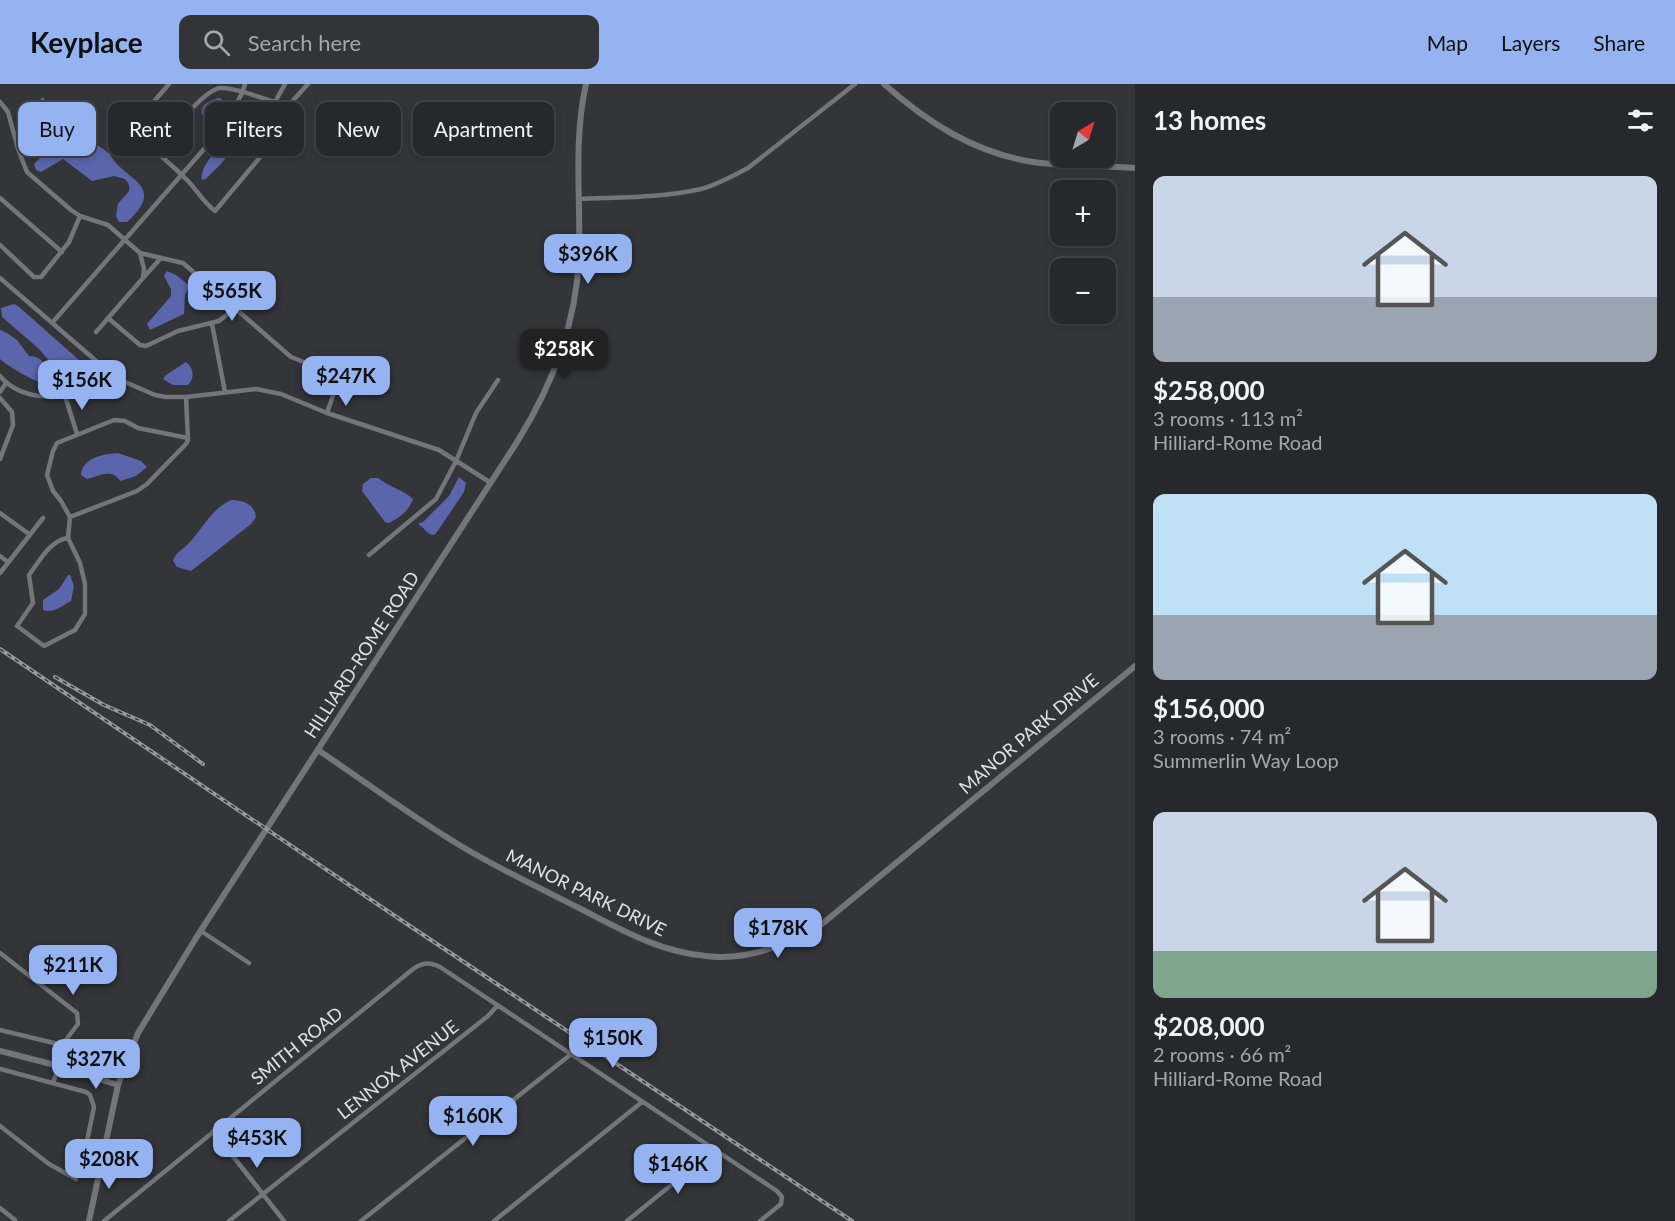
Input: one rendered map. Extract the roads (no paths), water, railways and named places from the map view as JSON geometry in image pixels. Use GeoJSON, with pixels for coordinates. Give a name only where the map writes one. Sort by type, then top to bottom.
{"type":"FeatureCollection","features":[{"type":"Feature","properties":{"kind":"main road","name":"HILLIARD-ROME ROAD"},"geometry":{"type":"LineString","coordinates":[[89,1221],[117,1085],[138,1033],[201,931],[491,483],[540,405],[553,377],[565,342],[574,303],[579,265],[579,134],[586,84]]}},
{"type":"Feature","properties":{"kind":"main road"},"geometry":{"type":"LineString","coordinates":[[884,84],[939,127],[986,150],[1036,162],[1135,168]]}},
{"type":"Feature","properties":{"kind":"main road","name":"MANOR PARK DRIVE"},"geometry":{"type":"LineString","coordinates":[[318,750],[466,849],[630,934],[684,953],[708,957],[741,956],[799,939],[822,924],[1135,666]]}},
{"type":"Feature","properties":{"kind":"main road"},"geometry":{"type":"LineString","coordinates":[[0,1051],[59,1066],[117,1085]]}},
{"type":"Feature","properties":{"kind":"street"},"geometry":{"type":"LineString","coordinates":[[154,102],[170,84]]}},
{"type":"Feature","properties":{"kind":"street"},"geometry":{"type":"LineString","coordinates":[[52,323],[228,121],[245,84]]}},
{"type":"Feature","properties":{"kind":"street"},"geometry":{"type":"LineString","coordinates":[[193,110],[208,93],[220,88],[275,102],[285,84]]}},
{"type":"Feature","properties":{"kind":"street"},"geometry":{"type":"LineString","coordinates":[[292,102],[308,84]]}},
{"type":"Feature","properties":{"kind":"street"},"geometry":{"type":"LineString","coordinates":[[578,199],[680,193],[729,179],[748,168],[855,84]]}},
{"type":"Feature","properties":{"kind":"street"},"geometry":{"type":"LineString","coordinates":[[0,102],[8,112],[27,172],[80,216],[108,225],[140,254],[183,263],[291,357],[332,375],[337,384],[327,412]]}},
{"type":"Feature","properties":{"kind":"street"},"geometry":{"type":"LineString","coordinates":[[161,156],[193,186],[206,204],[215,211],[261,156]]}},
{"type":"Feature","properties":{"kind":"street"},"geometry":{"type":"LineString","coordinates":[[0,198],[62,252]]}},
{"type":"Feature","properties":{"kind":"street"},"geometry":{"type":"LineString","coordinates":[[0,245],[34,277],[40,276],[69,242],[80,216]]}},
{"type":"Feature","properties":{"kind":"street"},"geometry":{"type":"LineString","coordinates":[[140,254],[144,268],[143,278]]}},
{"type":"Feature","properties":{"kind":"street"},"geometry":{"type":"LineString","coordinates":[[96,332],[161,258]]}},
{"type":"Feature","properties":{"kind":"street"},"geometry":{"type":"LineString","coordinates":[[0,278],[118,379],[155,395],[186,397],[256,390],[281,394],[439,450],[491,483]]}},
{"type":"Feature","properties":{"kind":"street"},"geometry":{"type":"LineString","coordinates":[[108,318],[140,345],[146,346],[178,331],[212,324],[228,316],[234,309]]}},
{"type":"Feature","properties":{"kind":"street"},"geometry":{"type":"LineString","coordinates":[[212,324],[225,392]]}},
{"type":"Feature","properties":{"kind":"street"},"geometry":{"type":"LineString","coordinates":[[0,375],[6,383],[36,396],[65,396],[82,392],[109,372]]}},
{"type":"Feature","properties":{"kind":"street"},"geometry":{"type":"LineString","coordinates":[[369,555],[436,499],[476,413],[498,380]]}},
{"type":"Feature","properties":{"kind":"street"},"geometry":{"type":"LineString","coordinates":[[0,392],[6,383]]}},
{"type":"Feature","properties":{"kind":"street"},"geometry":{"type":"LineString","coordinates":[[65,396],[77,434]]}},
{"type":"Feature","properties":{"kind":"street"},"geometry":{"type":"LineString","coordinates":[[70,517],[137,491],[147,484],[186,444],[188,438],[186,397]]}},
{"type":"Feature","properties":{"kind":"street"},"geometry":{"type":"LineString","coordinates":[[0,398],[12,412],[14,424],[0,459]]}},
{"type":"Feature","properties":{"kind":"street"},"geometry":{"type":"LineString","coordinates":[[68,538],[54,543],[30,575],[33,603],[17,626],[44,646],[75,630],[85,614],[85,584],[80,563],[68,538],[70,517],[53,491],[47,475],[57,443],[114,420],[120,420],[138,428],[188,438]]}},
{"type":"Feature","properties":{"kind":"street"},"geometry":{"type":"LineString","coordinates":[[0,513],[29,534]]}},
{"type":"Feature","properties":{"kind":"street"},"geometry":{"type":"LineString","coordinates":[[0,573],[43,518]]}},
{"type":"Feature","properties":{"kind":"street"},"geometry":{"type":"LineString","coordinates":[[0,556],[8,562]]}},
{"type":"Feature","properties":{"kind":"street"},"geometry":{"type":"LineString","coordinates":[[201,931],[249,963]]}},
{"type":"Feature","properties":{"kind":"street"},"geometry":{"type":"LineString","coordinates":[[0,953],[77,1013],[78,1024],[62,1045],[59,1066],[53,1083]]}},
{"type":"Feature","properties":{"kind":"street","name":"SMITH ROAD"},"geometry":{"type":"LineString","coordinates":[[104,1221],[413,969],[425,963],[433,963],[497,1005]]}},
{"type":"Feature","properties":{"kind":"street"},"geometry":{"type":"LineString","coordinates":[[497,1005],[777,1191],[783,1200],[760,1221]]}},
{"type":"Feature","properties":{"kind":"street","name":"LENNOX AVENUE"},"geometry":{"type":"LineString","coordinates":[[229,1221],[488,1016],[497,1005]]}},
{"type":"Feature","properties":{"kind":"street"},"geometry":{"type":"LineString","coordinates":[[0,1030],[62,1045]]}},
{"type":"Feature","properties":{"kind":"street"},"geometry":{"type":"LineString","coordinates":[[361,1221],[570,1055]]}},
{"type":"Feature","properties":{"kind":"street"},"geometry":{"type":"LineString","coordinates":[[0,1069],[90,1095],[94,1107],[86,1146],[65,1173]]}},
{"type":"Feature","properties":{"kind":"street"},"geometry":{"type":"LineString","coordinates":[[494,1221],[642,1102]]}},
{"type":"Feature","properties":{"kind":"street"},"geometry":{"type":"LineString","coordinates":[[0,1126],[49,1164],[76,1179]]}},
{"type":"Feature","properties":{"kind":"street"},"geometry":{"type":"LineString","coordinates":[[213,1131],[284,1221]]}},
{"type":"Feature","properties":{"kind":"street"},"geometry":{"type":"LineString","coordinates":[[627,1221],[714,1150]]}},
{"type":"Feature","properties":{"kind":"street"},"geometry":{"type":"LineString","coordinates":[[0,1208],[15,1220]]}},
{"type":"Feature","properties":{"kind":"water"},"geometry":{"type":"Polygon","coordinates":[[[219,98],[224,102],[209,102],[219,98]]]}},
{"type":"Feature","properties":{"kind":"water"},"geometry":{"type":"Polygon","coordinates":[[[205,105],[205,119],[202,114],[205,105]]]}},
{"type":"Feature","properties":{"kind":"water"},"geometry":{"type":"Polygon","coordinates":[[[96,144],[108,153],[108,156],[111,156],[139,184],[144,199],[139,209],[127,222],[119,222],[116,216],[118,204],[129,190],[125,179],[114,176],[92,181],[63,159],[41,172],[36,170],[34,164],[43,156],[96,156],[96,144]]]}},
{"type":"Feature","properties":{"kind":"water"},"geometry":{"type":"Polygon","coordinates":[[[212,156],[227,156],[206,179],[202,180],[206,164],[212,156]]]}},
{"type":"Feature","properties":{"kind":"water"},"geometry":{"type":"Polygon","coordinates":[[[167,271],[190,286],[185,295],[184,314],[150,330],[147,324],[171,296],[171,289],[164,276],[167,271]]]}},
{"type":"Feature","properties":{"kind":"water"},"geometry":{"type":"Polygon","coordinates":[[[14,304],[79,360],[83,370],[80,376],[73,377],[60,373],[38,348],[2,317],[1,308],[14,304]]]}},
{"type":"Feature","properties":{"kind":"water"},"geometry":{"type":"Polygon","coordinates":[[[0,330],[17,340],[29,356],[38,358],[45,364],[56,379],[55,385],[42,383],[18,372],[0,359],[0,330]]]}},
{"type":"Feature","properties":{"kind":"water"},"geometry":{"type":"Polygon","coordinates":[[[186,362],[193,373],[188,385],[173,385],[163,379],[166,375],[186,362]]]}},
{"type":"Feature","properties":{"kind":"water"},"geometry":{"type":"Polygon","coordinates":[[[118,453],[141,461],[147,467],[136,476],[120,481],[109,474],[87,479],[81,475],[85,465],[94,458],[118,453]]]}},
{"type":"Feature","properties":{"kind":"water"},"geometry":{"type":"Polygon","coordinates":[[[459,477],[466,483],[464,492],[437,532],[434,535],[430,534],[419,523],[423,522],[449,496],[459,477]]]}},
{"type":"Feature","properties":{"kind":"water"},"geometry":{"type":"Polygon","coordinates":[[[371,478],[378,478],[413,499],[403,514],[389,523],[385,522],[362,491],[363,484],[371,478]]]}},
{"type":"Feature","properties":{"kind":"water"},"geometry":{"type":"Polygon","coordinates":[[[232,500],[245,502],[251,506],[256,517],[251,524],[191,571],[177,567],[173,561],[177,554],[213,513],[232,500]]]}},
{"type":"Feature","properties":{"kind":"water"},"geometry":{"type":"Polygon","coordinates":[[[68,575],[74,586],[71,601],[53,610],[43,610],[43,600],[59,589],[68,575]]]}},
{"type":"Feature","properties":{"kind":"railway"},"geometry":{"type":"LineString","coordinates":[[0,649],[852,1221]]}},
{"type":"Feature","properties":{"kind":"railway"},"geometry":{"type":"LineString","coordinates":[[55,677],[104,705],[150,725],[203,764]]}}]}
